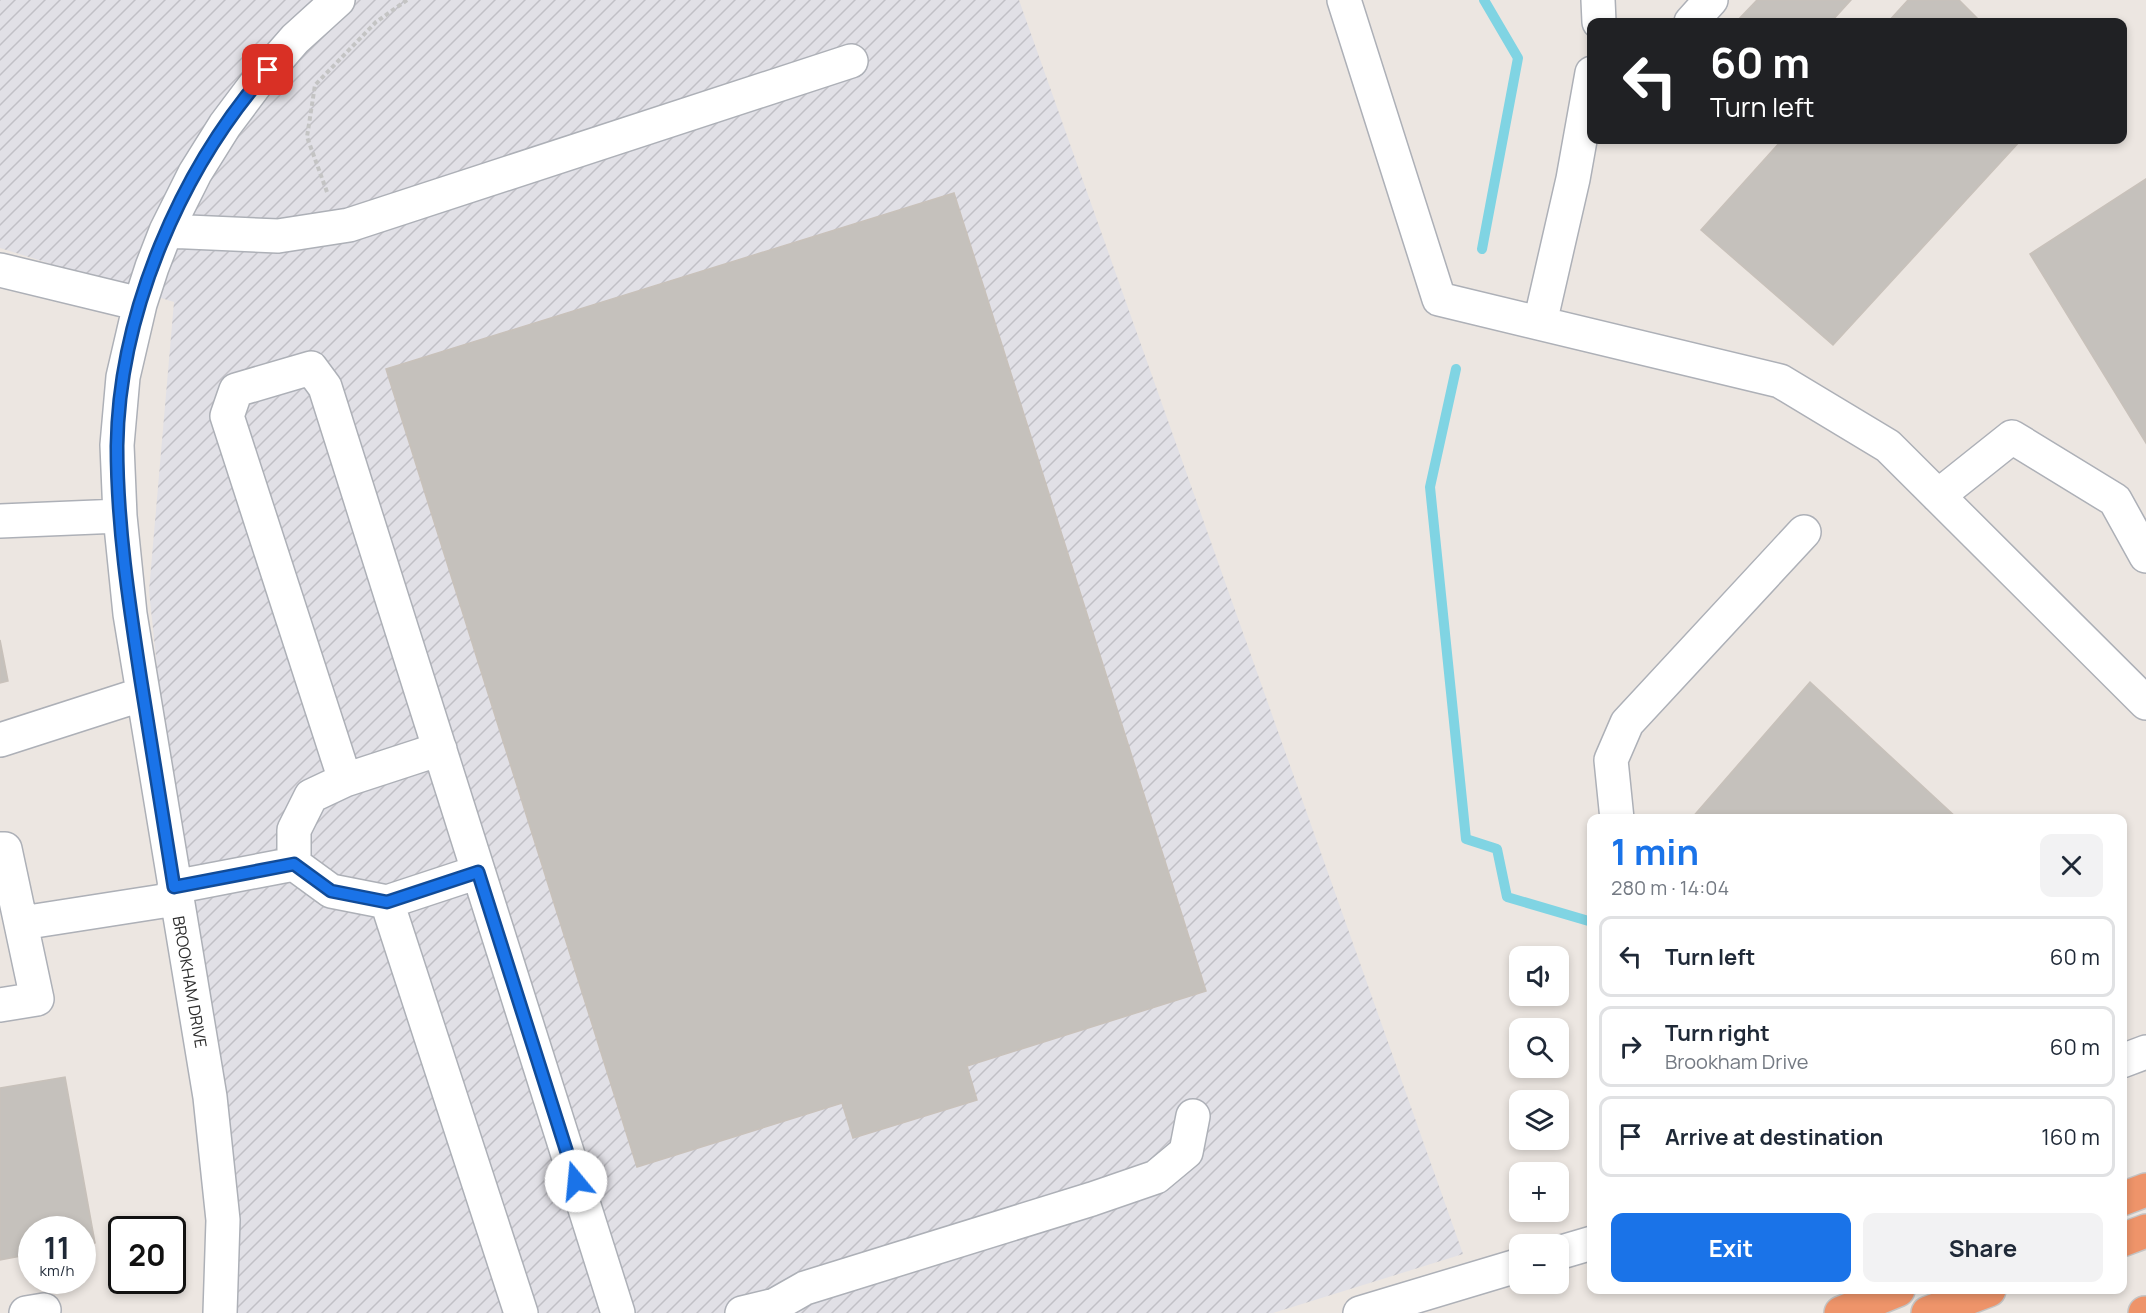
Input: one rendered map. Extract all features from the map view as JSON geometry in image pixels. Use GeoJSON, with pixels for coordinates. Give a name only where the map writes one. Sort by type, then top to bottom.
{"type":"FeatureCollection","features":[{"type":"Feature","properties":{"kind":"highway"},"geometry":{"type":"LineString","coordinates":[[2127,1198],[2146,1190]]}},
{"type":"Feature","properties":{"kind":"highway"},"geometry":{"type":"LineString","coordinates":[[2127,1238],[2146,1231]]}},
{"type":"Feature","properties":{"kind":"highway"},"geometry":{"type":"LineString","coordinates":[[1841,1313],[1888,1294]]}},
{"type":"Feature","properties":{"kind":"highway"},"geometry":{"type":"LineString","coordinates":[[1928,1313],[1978,1294]]}},
{"type":"Feature","properties":{"kind":"street","name":"BROOKHAM DRIVE"},"geometry":{"type":"LineString","coordinates":[[220,1313],[223,1220],[210,1097],[130,614],[120,516],[117,445],[123,377],[140,304],[166,231],[195,173],[225,125],[255,85],[296,39],[338,0]]}},
{"type":"Feature","properties":{"kind":"street"},"geometry":{"type":"LineString","coordinates":[[1344,0],[1439,299],[1780,381],[1888,446],[2142,691]]}},
{"type":"Feature","properties":{"kind":"street"},"geometry":{"type":"LineString","coordinates":[[1598,0],[1599,18]]}},
{"type":"Feature","properties":{"kind":"street"},"geometry":{"type":"LineString","coordinates":[[1695,18],[1711,0]]}},
{"type":"Feature","properties":{"kind":"street"},"geometry":{"type":"LineString","coordinates":[[166,231],[278,236],[340,226],[851,61]]}},
{"type":"Feature","properties":{"kind":"street"},"geometry":{"type":"LineString","coordinates":[[1540,323],[1573,179],[1587,104]]}},
{"type":"Feature","properties":{"kind":"street"},"geometry":{"type":"LineString","coordinates":[[0,270],[140,304]]}},
{"type":"Feature","properties":{"kind":"street"},"geometry":{"type":"LineString","coordinates":[[345,780],[227,416],[236,390],[311,368],[325,387],[618,1313]]}},
{"type":"Feature","properties":{"kind":"street"},"geometry":{"type":"LineString","coordinates":[[1938,496],[2012,437],[2115,500],[2146,556]]}},
{"type":"Feature","properties":{"kind":"street"},"geometry":{"type":"LineString","coordinates":[[0,521],[120,516]]}},
{"type":"Feature","properties":{"kind":"street"},"geometry":{"type":"LineString","coordinates":[[1616,814],[1611,760],[1627,723],[1804,532]]}},
{"type":"Feature","properties":{"kind":"street"},"geometry":{"type":"LineString","coordinates":[[0,740],[143,694]]}},
{"type":"Feature","properties":{"kind":"street"},"geometry":{"type":"LineString","coordinates":[[294,864],[294,830],[311,796],[345,780],[440,749]]}},
{"type":"Feature","properties":{"kind":"street"},"geometry":{"type":"LineString","coordinates":[[0,849],[5,849],[37,999],[0,1005]]}},
{"type":"Feature","properties":{"kind":"street"},"geometry":{"type":"LineString","coordinates":[[22,923],[175,893],[294,864],[331,891],[387,902],[478,872]]}},
{"type":"Feature","properties":{"kind":"street"},"geometry":{"type":"LineString","coordinates":[[387,902],[521,1313]]}},
{"type":"Feature","properties":{"kind":"street"},"geometry":{"type":"LineString","coordinates":[[2127,1059],[2146,1052]]}},
{"type":"Feature","properties":{"kind":"street"},"geometry":{"type":"LineString","coordinates":[[742,1313],[775,1309],[805,1288],[1156,1177],[1186,1152],[1193,1116]]}},
{"type":"Feature","properties":{"kind":"street"},"geometry":{"type":"LineString","coordinates":[[1569,1250],[1587,1244]]}},
{"type":"Feature","properties":{"kind":"street"},"geometry":{"type":"LineString","coordinates":[[1360,1313],[1509,1268]]}},
{"type":"Feature","properties":{"kind":"path"},"geometry":{"type":"LineString","coordinates":[[340,226],[307,137],[315,85],[376,22],[407,0]]}},
{"type":"Feature","properties":{"kind":"shaded area"},"geometry":{"type":"Polygon","coordinates":[[[0,0],[1019,0],[1463,1254],[1273,1313],[225,1313],[149,591],[174,302],[0,248],[0,0]]]}},
{"type":"Feature","properties":{"kind":"building"},"geometry":{"type":"Polygon","coordinates":[[[1757,0],[1851,0],[1835,18],[1740,18],[1757,0]]]}},
{"type":"Feature","properties":{"kind":"building"},"geometry":{"type":"Polygon","coordinates":[[[1908,0],[1959,0],[1977,18],[1892,18],[1908,0]]]}},
{"type":"Feature","properties":{"kind":"building"},"geometry":{"type":"Polygon","coordinates":[[[1778,144],[2017,144],[1833,345],[1701,230],[1778,144]]]}},
{"type":"Feature","properties":{"kind":"building"},"geometry":{"type":"Polygon","coordinates":[[[2146,179],[2146,443],[2030,254],[2146,179]]]}},
{"type":"Feature","properties":{"kind":"building"},"geometry":{"type":"Polygon","coordinates":[[[954,193],[1206,991],[967,1066],[977,1100],[853,1138],[842,1103],[637,1167],[386,369],[954,193]]]}},
{"type":"Feature","properties":{"kind":"building"},"geometry":{"type":"Polygon","coordinates":[[[0,640],[8,681],[0,683],[0,640]]]}},
{"type":"Feature","properties":{"kind":"building"},"geometry":{"type":"Polygon","coordinates":[[[1810,682],[1953,814],[1695,814],[1810,682]]]}},
{"type":"Feature","properties":{"kind":"building"},"geometry":{"type":"Polygon","coordinates":[[[65,1077],[90,1216],[18,1216],[18,1257],[0,1260],[0,1088],[65,1077]]]}},
{"type":"Feature","properties":{"kind":"waterway"},"geometry":{"type":"LineString","coordinates":[[1482,249],[1518,58],[1484,0]]}},
{"type":"Feature","properties":{"kind":"waterway"},"geometry":{"type":"LineString","coordinates":[[1456,369],[1430,487],[1466,839],[1497,849],[1507,897],[1587,921]]}},
{"type":"Feature","properties":{"kind":"route"},"geometry":{"type":"LineString","coordinates":[[268,70],[225,125],[195,173],[166,231],[140,304],[123,377],[117,445],[120,516],[130,614],[174,887],[294,864],[331,891],[387,902],[478,872],[576,1181]]}}]}
